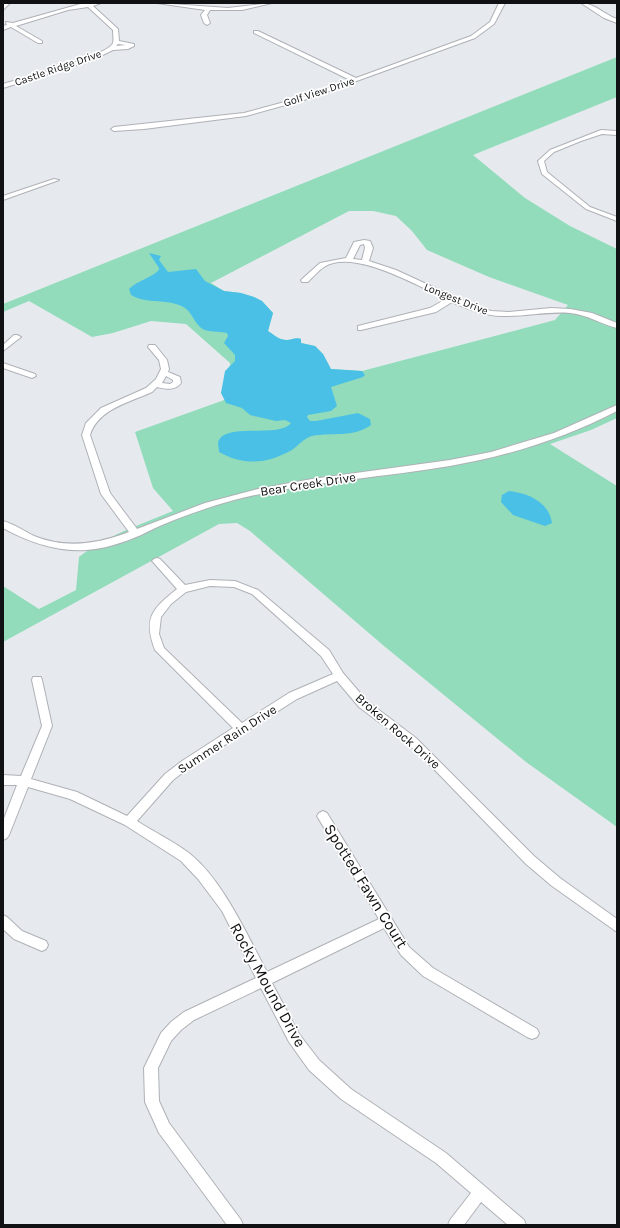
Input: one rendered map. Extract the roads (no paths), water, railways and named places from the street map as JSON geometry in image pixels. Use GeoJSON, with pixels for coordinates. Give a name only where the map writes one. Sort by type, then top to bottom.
{"type":"FeatureCollection","features":[{"type":"Feature","properties":{"kind":"street"},"geometry":{"type":"LineString","coordinates":[[3,8],[8,3]]}},
{"type":"Feature","properties":{"kind":"street"},"geometry":{"type":"LineString","coordinates":[[3,28],[88,4],[98,3]]}},
{"type":"Feature","properties":{"kind":"street"},"geometry":{"type":"LineString","coordinates":[[160,3],[208,9],[241,10],[269,3]]}},
{"type":"Feature","properties":{"kind":"street","name":"Golf View Drive"},"geometry":{"type":"LineString","coordinates":[[114,129],[144,127],[244,115],[301,100],[473,38],[492,23],[502,3]]}},
{"type":"Feature","properties":{"kind":"street"},"geometry":{"type":"LineString","coordinates":[[584,3],[606,17],[617,21]]}},
{"type":"Feature","properties":{"kind":"street","name":"Castle Ridge Drive"},"geometry":{"type":"LineString","coordinates":[[3,86],[88,60],[112,48],[117,42],[116,30],[88,4]]}},
{"type":"Feature","properties":{"kind":"street"},"geometry":{"type":"LineString","coordinates":[[207,23],[204,15],[208,9]]}},
{"type":"Feature","properties":{"kind":"street"},"geometry":{"type":"LineString","coordinates":[[3,20],[40,42]]}},
{"type":"Feature","properties":{"kind":"street"},"geometry":{"type":"LineString","coordinates":[[256,32],[356,80]]}},
{"type":"Feature","properties":{"kind":"street","name":"Castle Ridge Drive"},"geometry":{"type":"LineString","coordinates":[[112,48],[128,48],[132,45],[117,42]]}},
{"type":"Feature","properties":{"kind":"street"},"geometry":{"type":"LineString","coordinates":[[617,133],[600,132],[559,148],[545,156],[541,161],[544,173],[588,208],[617,219]]}},
{"type":"Feature","properties":{"kind":"street"},"geometry":{"type":"LineString","coordinates":[[3,198],[56,180]]}},
{"type":"Feature","properties":{"kind":"street"},"geometry":{"type":"LineString","coordinates":[[349,260],[357,244],[364,242],[369,248],[365,261]]}},
{"type":"Feature","properties":{"kind":"street","name":"Longest Drive"},"geometry":{"type":"LineString","coordinates":[[305,280],[312,269],[326,262],[349,260],[365,261],[483,312],[509,315],[556,310],[589,314],[617,326]]}},
{"type":"Feature","properties":{"kind":"street"},"geometry":{"type":"LineString","coordinates":[[361,328],[433,310],[453,298]]}},
{"type":"Feature","properties":{"kind":"street"},"geometry":{"type":"LineString","coordinates":[[3,349],[17,337]]}},
{"type":"Feature","properties":{"kind":"street"},"geometry":{"type":"LineString","coordinates":[[134,534],[106,494],[86,436],[89,425],[104,410],[149,390],[157,384],[165,369],[163,360],[152,347]]}},
{"type":"Feature","properties":{"kind":"street"},"geometry":{"type":"LineString","coordinates":[[3,365],[32,376]]}},
{"type":"Feature","properties":{"kind":"street"},"geometry":{"type":"LineString","coordinates":[[157,384],[170,387],[177,383],[177,379],[164,373]]}},
{"type":"Feature","properties":{"kind":"street","name":"Bear Creek Drive"},"geometry":{"type":"LineString","coordinates":[[3,524],[28,538],[55,545],[86,547],[114,541],[229,498],[265,490],[451,462],[491,454],[593,421],[617,408]]}},
{"type":"Feature","properties":{"kind":"street"},"geometry":{"type":"LineString","coordinates":[[157,561],[183,589]]}},
{"type":"Feature","properties":{"kind":"street","name":"Broken Rock Drive"},"geometry":{"type":"LineString","coordinates":[[241,729],[160,650],[156,642],[154,634],[156,616],[167,602],[183,589],[210,583],[235,584],[256,592],[325,652],[339,676],[363,704],[412,741],[530,860],[556,882],[617,926]]}},
{"type":"Feature","properties":{"kind":"street","name":"Summer Rain Drive"},"geometry":{"type":"LineString","coordinates":[[129,822],[169,777],[293,696],[339,676]]}},
{"type":"Feature","properties":{"kind":"street"},"geometry":{"type":"LineString","coordinates":[[3,835],[47,726],[37,680]]}},
{"type":"Feature","properties":{"kind":"street","name":"Rocky Mound Drive"},"geometry":{"type":"LineString","coordinates":[[3,780],[24,781],[73,794],[129,822],[185,857],[202,875],[226,907],[294,1038],[314,1065],[346,1094],[441,1158],[519,1225]]}},
{"type":"Feature","properties":{"kind":"street","name":"Spotted Fawn Court"},"geometry":{"type":"LineString","coordinates":[[323,816],[405,951],[428,972],[532,1033]]}},
{"type":"Feature","properties":{"kind":"street"},"geometry":{"type":"LineString","coordinates":[[3,921],[18,935],[42,945]]}},
{"type":"Feature","properties":{"kind":"street"},"geometry":{"type":"LineString","coordinates":[[236,1225],[164,1128],[152,1102],[151,1068],[166,1037],[176,1026],[189,1016],[387,921]]}},
{"type":"Feature","properties":{"kind":"street"},"geometry":{"type":"LineString","coordinates":[[455,1225],[480,1191]]}},
{"type":"Feature","properties":{"kind":"water"},"geometry":{"type":"Polygon","coordinates":[[[149,253],[161,256],[159,260],[168,272],[196,269],[205,281],[224,291],[241,293],[262,301],[273,313],[268,331],[282,339],[287,340],[299,338],[301,339],[301,343],[315,346],[323,354],[331,369],[362,371],[365,375],[363,377],[331,387],[337,406],[331,411],[308,415],[307,417],[310,421],[316,421],[358,413],[370,419],[371,425],[357,432],[312,436],[283,455],[256,462],[237,460],[219,452],[218,443],[222,436],[229,433],[240,431],[275,430],[285,428],[291,423],[285,420],[276,421],[250,415],[242,408],[226,403],[221,393],[225,371],[235,361],[235,355],[224,343],[228,336],[227,333],[203,329],[197,324],[186,309],[179,305],[167,302],[143,300],[131,295],[129,289],[152,276],[159,270],[149,253]]]}},
{"type":"Feature","properties":{"kind":"water"},"geometry":{"type":"Polygon","coordinates":[[[509,491],[530,496],[542,504],[547,509],[552,523],[545,526],[513,515],[501,502],[502,495],[509,491]]]}}]}
